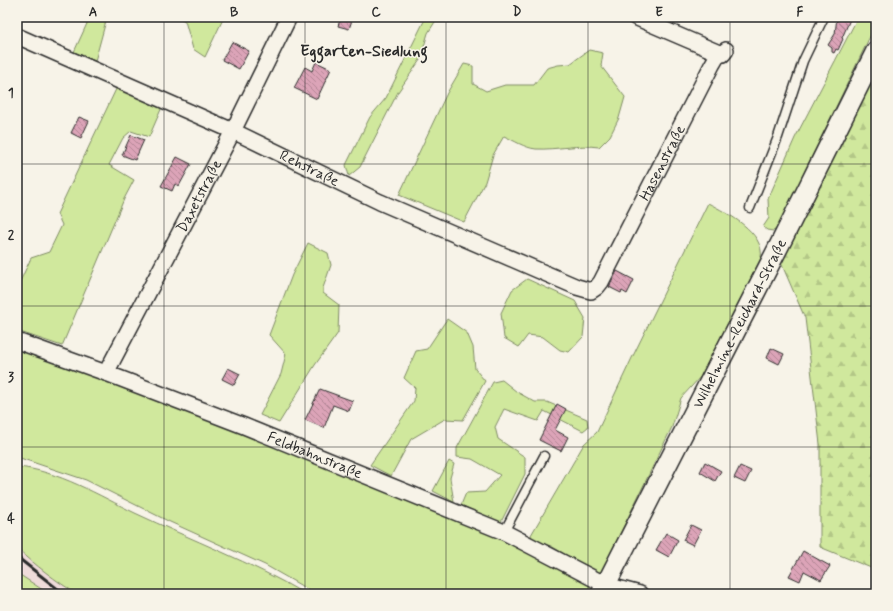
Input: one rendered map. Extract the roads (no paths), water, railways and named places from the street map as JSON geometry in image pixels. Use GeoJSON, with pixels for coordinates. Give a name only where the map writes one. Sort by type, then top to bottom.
{"type":"FeatureCollection","features":[{"type":"Feature","properties":{"kind":"street","name":"Daxetstraße"},"geometry":{"type":"LineString","coordinates":[[106,373],[232,131],[289,17]]}},
{"type":"Feature","properties":{"kind":"street","name":"Hasenstraße"},"geometry":{"type":"LineString","coordinates":[[601,282],[712,64],[723,51],[635,17]]}},
{"type":"Feature","properties":{"kind":"street","name":"Rehstraße"},"geometry":{"type":"LineString","coordinates":[[17,36],[232,131],[380,202],[577,287],[591,291],[601,282]]}},
{"type":"Feature","properties":{"kind":"street","name":"Wilhelmine-Reichard-Straße"},"geometry":{"type":"LineString","coordinates":[[604,589],[784,237],[876,51]]}},
{"type":"Feature","properties":{"kind":"street","name":"Feldbahnstraße"},"geometry":{"type":"LineString","coordinates":[[17,341],[106,373],[244,426],[504,532],[604,589],[640,594]]}},
{"type":"Feature","properties":{"kind":"lane"},"geometry":{"type":"LineString","coordinates":[[750,208],[778,137],[803,61],[824,17]]}},
{"type":"Feature","properties":{"kind":"lane"},"geometry":{"type":"LineString","coordinates":[[504,532],[544,456]]}},
{"type":"Feature","properties":{"kind":"railway"},"geometry":{"type":"LineString","coordinates":[[17,557],[64,594]]}},
{"type":"Feature","properties":{"kind":"district","name":"Eggarten-Siedlung"},"geometry":{"type":"Point","coordinates":[364,50]}}]}
